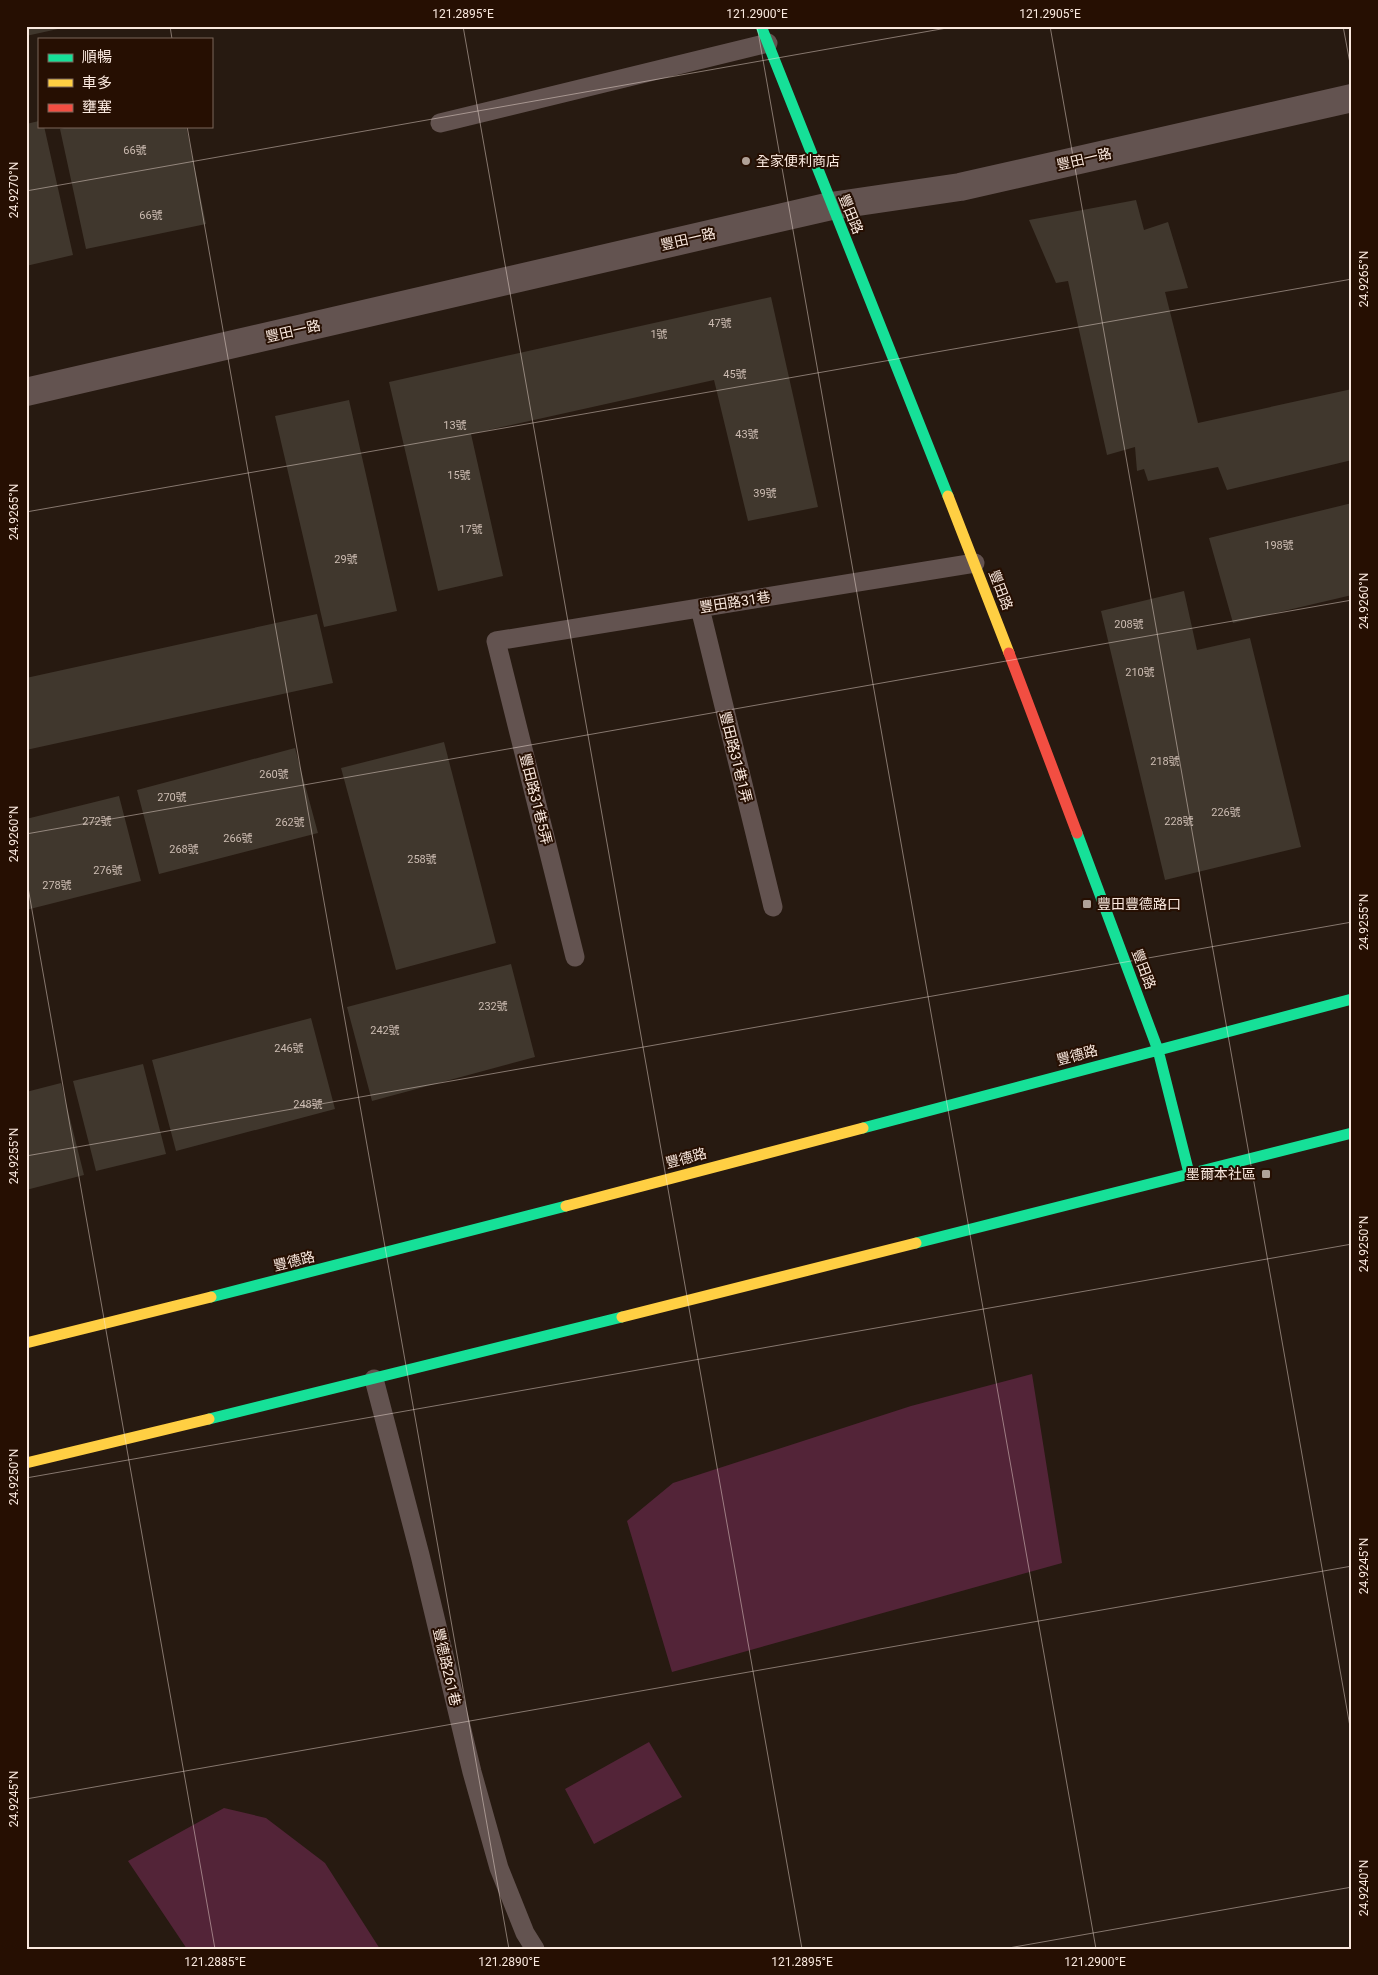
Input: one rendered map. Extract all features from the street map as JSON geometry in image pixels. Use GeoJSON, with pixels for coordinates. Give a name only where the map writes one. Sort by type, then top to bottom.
{"type":"FeatureCollection","features":[{"type":"Feature","properties":{"kind":"main road","name":"豐田路"},"geometry":{"type":"LineString","coordinates":[[764,34],[975,563],[1158,1050],[1189,1173]]}},
{"type":"Feature","properties":{"kind":"main road","name":"豐德路"},"geometry":{"type":"LineString","coordinates":[[26,1343],[359,1260],[1352,999]]}},
{"type":"Feature","properties":{"kind":"main road"},"geometry":{"type":"LineString","coordinates":[[26,1463],[374,1379],[1352,1133]]}},
{"type":"Feature","properties":{"kind":"street","name":"豐田一路"},"geometry":{"type":"LineString","coordinates":[[26,392],[831,206],[960,187],[1352,98]]}},
{"type":"Feature","properties":{"kind":"lane"},"geometry":{"type":"LineString","coordinates":[[440,123],[764,34]]}},
{"type":"Feature","properties":{"kind":"lane","name":"豐田路31巷"},"geometry":{"type":"LineString","coordinates":[[496,641],[975,563]]}},
{"type":"Feature","properties":{"kind":"lane","name":"豐田路31巷1弄"},"geometry":{"type":"LineString","coordinates":[[700,608],[773,907]]}},
{"type":"Feature","properties":{"kind":"lane","name":"豐田路31巷5弄"},"geometry":{"type":"LineString","coordinates":[[496,641],[575,957]]}},
{"type":"Feature","properties":{"kind":"lane","name":"豐德路261巷"},"geometry":{"type":"LineString","coordinates":[[374,1379],[420,1556],[472,1772],[499,1868],[525,1933],[535,1949]]}},
{"type":"Feature","properties":{"kind":"shaded area"},"geometry":{"type":"Polygon","coordinates":[[[1032,1374],[1062,1563],[672,1672],[627,1521],[673,1483],[911,1406],[1032,1374]]]}},
{"type":"Feature","properties":{"kind":"shaded area"},"geometry":{"type":"Polygon","coordinates":[[[649,1742],[682,1797],[594,1844],[565,1789],[649,1742]]]}},
{"type":"Feature","properties":{"kind":"shaded area"},"geometry":{"type":"Polygon","coordinates":[[[224,1808],[266,1818],[325,1863],[380,1949],[187,1949],[128,1861],[224,1808]]]}},
{"type":"Feature","properties":{"kind":"building"},"geometry":{"type":"Polygon","coordinates":[[[26,26],[67,26],[67,27],[26,36],[26,26]]]}},
{"type":"Feature","properties":{"kind":"building"},"geometry":{"type":"Polygon","coordinates":[[[38,121],[38,128],[44,128],[73,255],[26,266],[26,124],[38,121]]]}},
{"type":"Feature","properties":{"kind":"building"},"geometry":{"type":"Polygon","coordinates":[[[186,128],[206,224],[86,249],[60,129],[186,128]]]}},
{"type":"Feature","properties":{"kind":"building"},"geometry":{"type":"Polygon","coordinates":[[[1136,200],[1144,230],[1168,222],[1188,288],[1165,292],[1198,423],[1352,389],[1352,460],[1227,490],[1218,467],[1148,481],[1144,469],[1137,471],[1135,447],[1107,455],[1068,281],[1056,283],[1029,220],[1136,200]]]}},
{"type":"Feature","properties":{"kind":"building"},"geometry":{"type":"Polygon","coordinates":[[[771,297],[818,507],[748,521],[714,380],[471,434],[503,576],[438,591],[389,382],[771,297]]]}},
{"type":"Feature","properties":{"kind":"building"},"geometry":{"type":"Polygon","coordinates":[[[349,400],[397,611],[324,627],[275,416],[349,400]]]}},
{"type":"Feature","properties":{"kind":"building"},"geometry":{"type":"Polygon","coordinates":[[[1352,503],[1352,595],[1233,623],[1209,538],[1352,503]]]}},
{"type":"Feature","properties":{"kind":"building"},"geometry":{"type":"Polygon","coordinates":[[[1184,591],[1197,650],[1250,638],[1301,847],[1165,880],[1101,611],[1184,591]]]}},
{"type":"Feature","properties":{"kind":"building"},"geometry":{"type":"Polygon","coordinates":[[[317,614],[333,683],[26,750],[26,678],[317,614]]]}},
{"type":"Feature","properties":{"kind":"building"},"geometry":{"type":"Polygon","coordinates":[[[444,742],[496,943],[396,970],[341,768],[444,742]]]}},
{"type":"Feature","properties":{"kind":"building"},"geometry":{"type":"Polygon","coordinates":[[[295,748],[318,833],[159,874],[137,790],[295,748]]]}},
{"type":"Feature","properties":{"kind":"building"},"geometry":{"type":"Polygon","coordinates":[[[119,796],[141,881],[26,910],[26,819],[119,796]]]}},
{"type":"Feature","properties":{"kind":"building"},"geometry":{"type":"Polygon","coordinates":[[[511,964],[535,1057],[372,1101],[347,1007],[511,964]]]}},
{"type":"Feature","properties":{"kind":"building"},"geometry":{"type":"Polygon","coordinates":[[[311,1018],[335,1109],[176,1151],[152,1060],[311,1018]]]}},
{"type":"Feature","properties":{"kind":"building"},"geometry":{"type":"Polygon","coordinates":[[[143,1064],[166,1154],[96,1171],[73,1081],[143,1064]]]}},
{"type":"Feature","properties":{"kind":"building"},"geometry":{"type":"Polygon","coordinates":[[[61,1083],[84,1175],[26,1190],[26,1092],[61,1083]]]}},
{"type":"Feature","properties":{"kind":"traffic: fast"},"geometry":{"type":"LineString","coordinates":[[761,26],[948,496]]}},
{"type":"Feature","properties":{"kind":"traffic: fast"},"geometry":{"type":"LineString","coordinates":[[1077,833],[1158,1050],[1189,1173]]}},
{"type":"Feature","properties":{"kind":"traffic: fast"},"geometry":{"type":"LineString","coordinates":[[863,1128],[1352,999]]}},
{"type":"Feature","properties":{"kind":"traffic: fast"},"geometry":{"type":"LineString","coordinates":[[916,1243],[1352,1133]]}},
{"type":"Feature","properties":{"kind":"traffic: fast"},"geometry":{"type":"LineString","coordinates":[[211,1297],[566,1206]]}},
{"type":"Feature","properties":{"kind":"traffic: fast"},"geometry":{"type":"LineString","coordinates":[[209,1419],[622,1317]]}},
{"type":"Feature","properties":{"kind":"traffic: slow"},"geometry":{"type":"LineString","coordinates":[[948,496],[1009,653]]}},
{"type":"Feature","properties":{"kind":"traffic: slow"},"geometry":{"type":"LineString","coordinates":[[566,1206],[863,1128]]}},
{"type":"Feature","properties":{"kind":"traffic: slow"},"geometry":{"type":"LineString","coordinates":[[622,1317],[916,1243]]}},
{"type":"Feature","properties":{"kind":"traffic: slow"},"geometry":{"type":"LineString","coordinates":[[26,1343],[211,1297]]}},
{"type":"Feature","properties":{"kind":"traffic: slow"},"geometry":{"type":"LineString","coordinates":[[26,1463],[209,1419]]}},
{"type":"Feature","properties":{"kind":"traffic: jam"},"geometry":{"type":"LineString","coordinates":[[1009,653],[1077,833]]}},
{"type":"Feature","properties":{"kind":"place","name":"全家便利商店"},"geometry":{"type":"Point","coordinates":[746,161]}},
{"type":"Feature","properties":{"kind":"place","name":"豐田豐德路口"},"geometry":{"type":"Point","coordinates":[1087,904]}},
{"type":"Feature","properties":{"kind":"place","name":"墨爾本社區"},"geometry":{"type":"Point","coordinates":[1266,1174]}}]}
